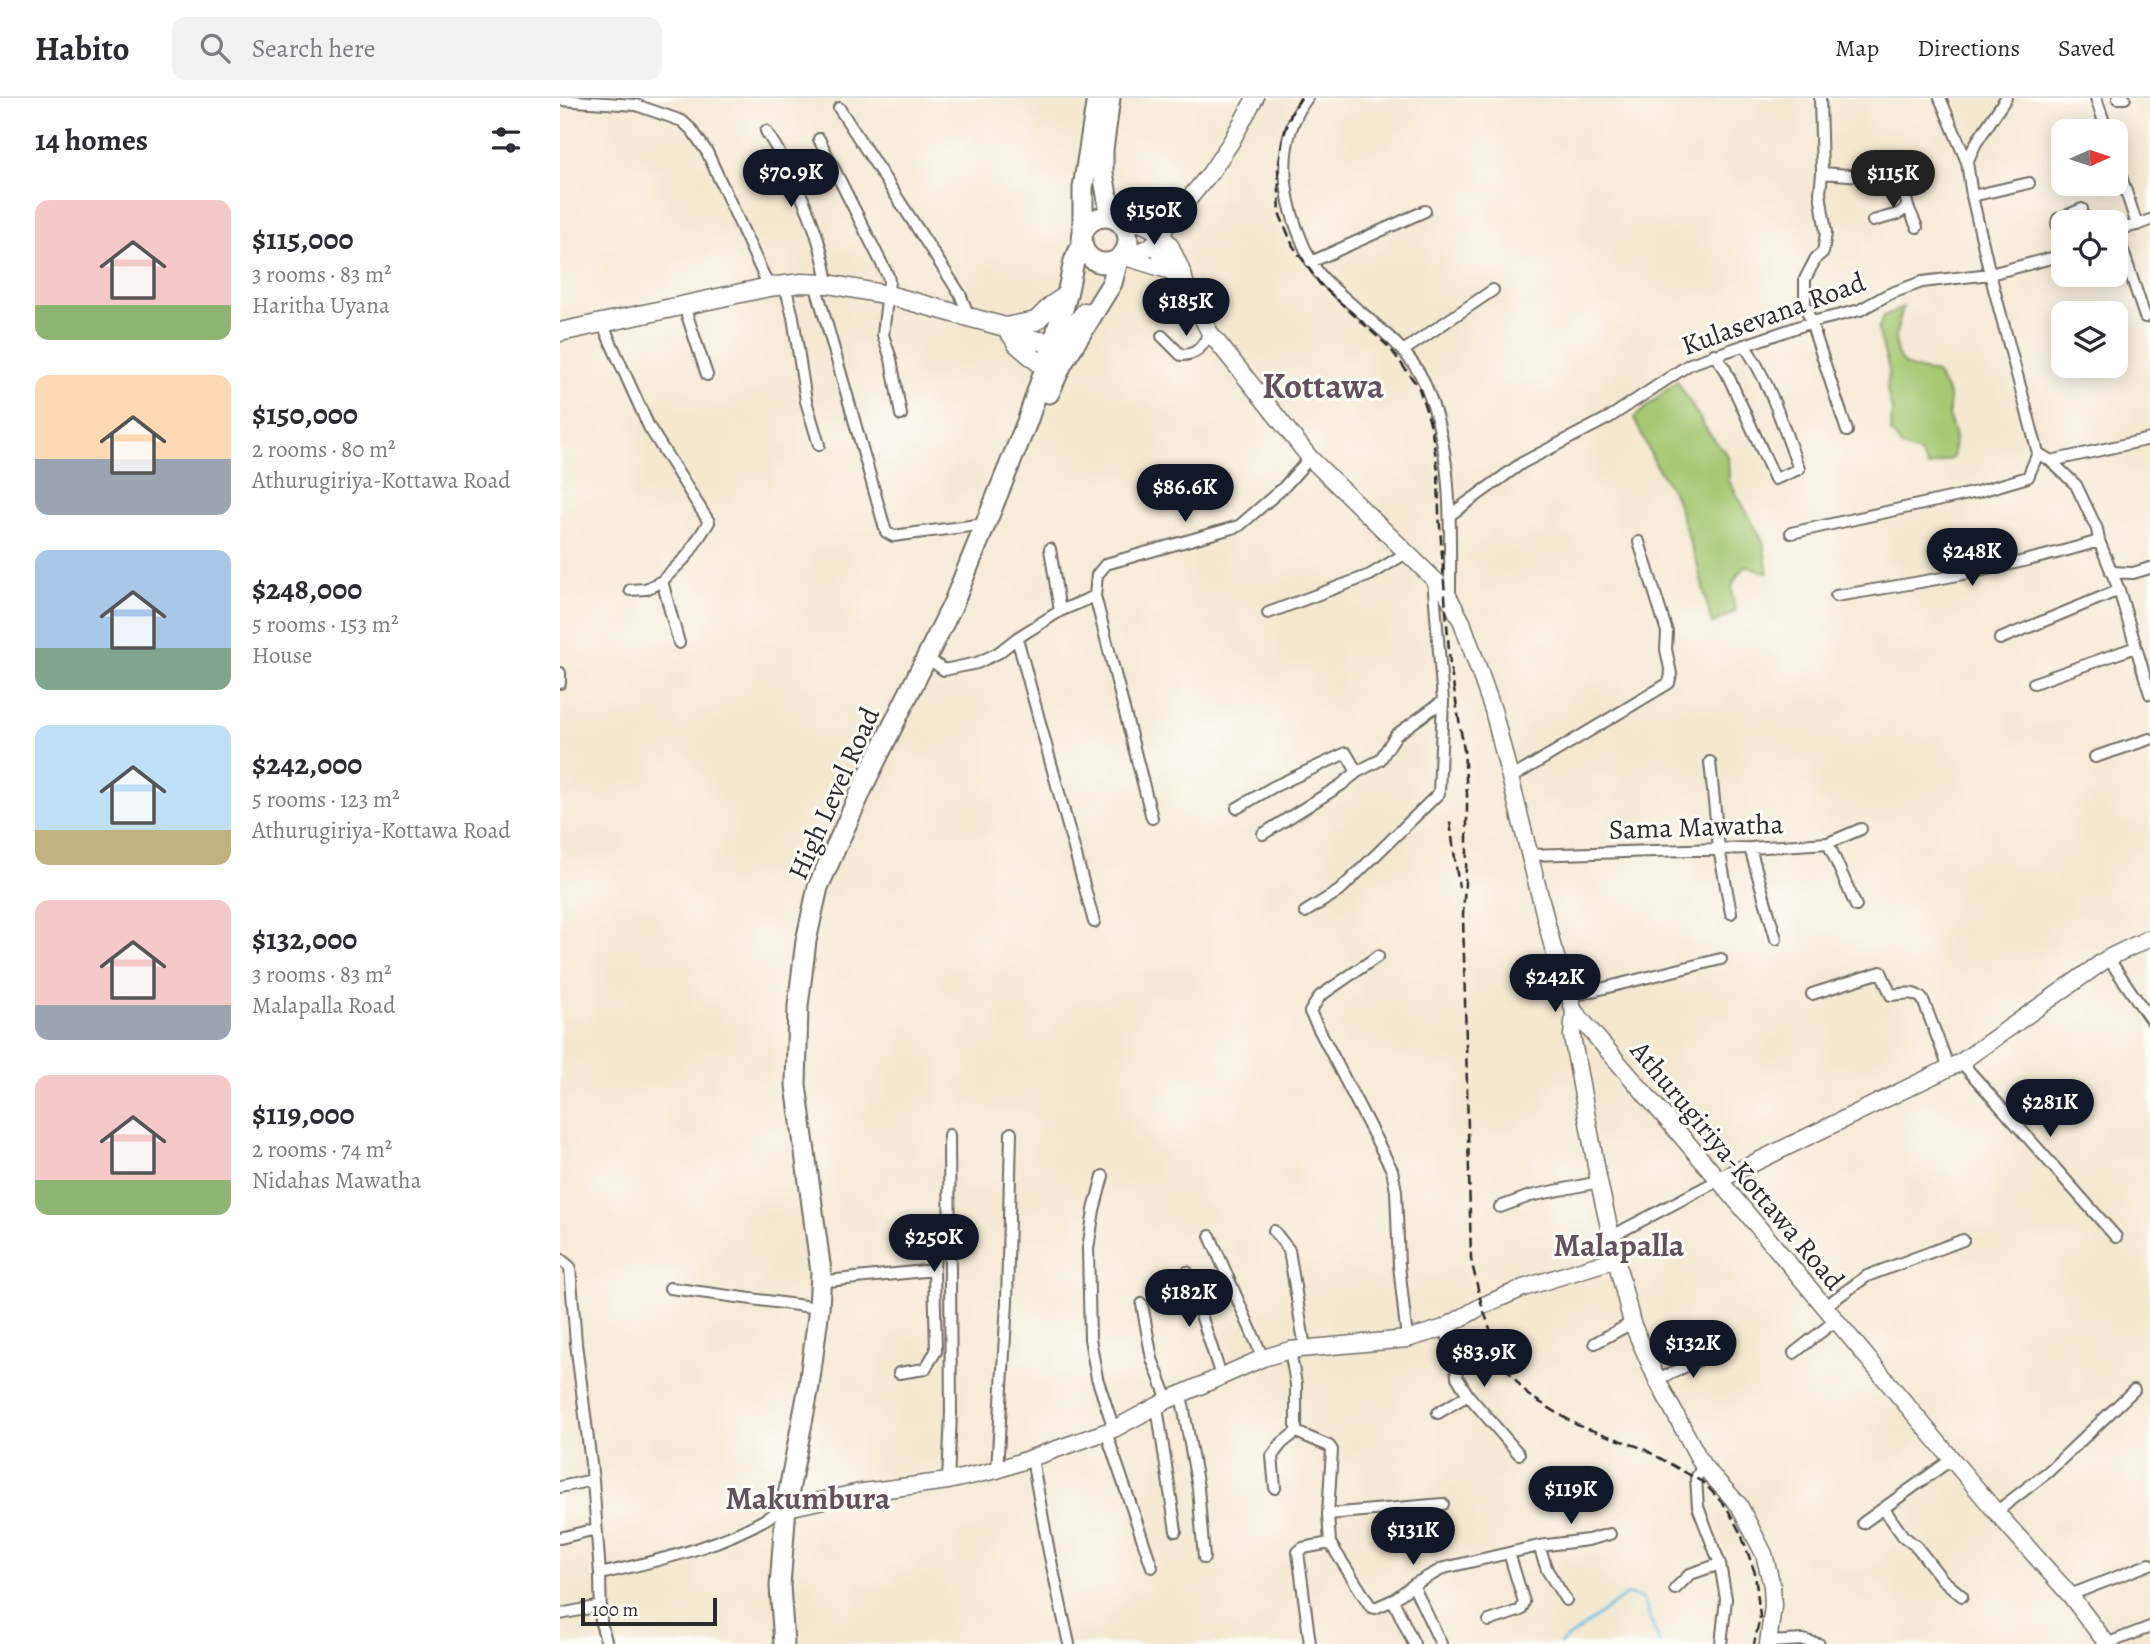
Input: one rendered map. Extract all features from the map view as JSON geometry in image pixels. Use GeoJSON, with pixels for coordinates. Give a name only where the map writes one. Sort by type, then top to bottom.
{"type":"FeatureCollection","features":[{"type":"Feature","properties":{"kind":"highway","name":"High Level Road"},"geometry":{"type":"LineString","coordinates":[[785,1644],[780,1586],[789,1507],[809,1386],[821,1272],[800,1085],[798,1006],[806,941],[818,887],[867,778],[953,604],[1027,422],[1054,341],[1074,261],[1083,239],[1083,188],[1097,98]]}},
{"type":"Feature","properties":{"kind":"highway"},"geometry":{"type":"LineString","coordinates":[[1110,98],[1102,173],[1116,221],[1128,237],[1122,256],[1111,263],[1096,262],[1090,258],[1083,239],[1086,227],[1097,218],[1116,221]]}},
{"type":"Feature","properties":{"kind":"highway","name":"High Level Road"},"geometry":{"type":"LineString","coordinates":[[790,1644],[786,1586],[789,1507],[816,1387],[827,1280],[800,1085],[804,1006],[820,902],[832,867],[998,526],[1056,376],[1112,283],[1122,256]]}},
{"type":"Feature","properties":{"kind":"main road"},"geometry":{"type":"LineString","coordinates":[[1122,256],[1146,250],[1158,238],[1211,172],[1255,98]]}},
{"type":"Feature","properties":{"kind":"main road"},"geometry":{"type":"LineString","coordinates":[[1116,221],[1140,223],[1158,238]]}},
{"type":"Feature","properties":{"kind":"main road","name":"Athurugiriya-Kottawa Road"},"geometry":{"type":"LineString","coordinates":[[1158,238],[1171,271],[1179,282],[1186,286]]}},
{"type":"Feature","properties":{"kind":"main road","name":"Athurugiriya-Kottawa Road"},"geometry":{"type":"LineString","coordinates":[[1158,238],[1179,265],[1186,286],[1210,333],[1310,458],[1446,590],[1462,622],[1479,668],[1511,778],[1553,948],[1571,1004],[1996,1512],[2070,1595],[2107,1644]]}},
{"type":"Feature","properties":{"kind":"main road"},"geometry":{"type":"LineString","coordinates":[[1122,256],[1171,271]]}},
{"type":"Feature","properties":{"kind":"main road"},"geometry":{"type":"LineString","coordinates":[[560,332],[777,286],[822,283],[888,295],[1043,342],[1054,341],[1071,331],[1090,307],[1100,301]]}},
{"type":"Feature","properties":{"kind":"main road"},"geometry":{"type":"LineString","coordinates":[[1009,332],[1036,321],[1067,295]]}},
{"type":"Feature","properties":{"kind":"main road"},"geometry":{"type":"LineString","coordinates":[[1009,332],[1017,344],[1045,368]]}},
{"type":"Feature","properties":{"kind":"main road"},"geometry":{"type":"LineString","coordinates":[[1719,1180],[1955,1065],[2108,958],[2150,938]]}},
{"type":"Feature","properties":{"kind":"main road"},"geometry":{"type":"LineString","coordinates":[[1571,1004],[1572,1036],[1616,1259],[1632,1323],[1657,1380],[1703,1466],[1739,1505],[1764,1554],[1772,1586],[1769,1643]]}},
{"type":"Feature","properties":{"kind":"main road"},"geometry":{"type":"LineString","coordinates":[[789,1507],[856,1493],[948,1481],[997,1470],[1110,1431],[1168,1400],[1263,1358],[1298,1349],[1407,1339],[1444,1328],[1482,1306],[1523,1288],[1616,1259]]}},
{"type":"Feature","properties":{"kind":"street"},"geometry":{"type":"LineString","coordinates":[[1307,98],[1301,106],[1286,145],[1284,177],[1291,215],[1311,262],[1324,279],[1403,351],[1423,380],[1438,420],[1446,462],[1450,515],[1450,600]]}},
{"type":"Feature","properties":{"kind":"street"},"geometry":{"type":"LineString","coordinates":[[1820,98],[1822,173],[1819,193],[1826,233],[1823,252],[1816,258],[1805,279],[1805,304],[1847,430]]}},
{"type":"Feature","properties":{"kind":"street"},"geometry":{"type":"LineString","coordinates":[[1791,534],[1978,492],[2028,477],[2038,453],[1990,274],[1967,162],[1940,98]]}},
{"type":"Feature","properties":{"kind":"street"},"geometry":{"type":"LineString","coordinates":[[1967,162],[1986,126],[2006,98]]}},
{"type":"Feature","properties":{"kind":"street"},"geometry":{"type":"LineString","coordinates":[[2096,98],[2103,119]]}},
{"type":"Feature","properties":{"kind":"street"},"geometry":{"type":"LineString","coordinates":[[560,100],[636,105],[682,121],[692,130],[707,152],[793,317],[806,401],[819,445]]}},
{"type":"Feature","properties":{"kind":"street"},"geometry":{"type":"LineString","coordinates":[[839,108],[960,293],[970,319]]}},
{"type":"Feature","properties":{"kind":"street"},"geometry":{"type":"LineString","coordinates":[[766,131],[801,192],[824,254],[822,283],[886,532],[894,536],[985,524]]}},
{"type":"Feature","properties":{"kind":"street"},"geometry":{"type":"LineString","coordinates":[[820,139],[888,276],[883,335],[891,359],[901,415]]}},
{"type":"Feature","properties":{"kind":"street"},"geometry":{"type":"LineString","coordinates":[[1822,173],[1908,179],[1920,172]]}},
{"type":"Feature","properties":{"kind":"street"},"geometry":{"type":"LineString","coordinates":[[1900,179],[1908,208],[1917,227]]}},
{"type":"Feature","properties":{"kind":"street"},"geometry":{"type":"LineString","coordinates":[[1972,196],[2029,183]]}},
{"type":"Feature","properties":{"kind":"street"},"geometry":{"type":"LineString","coordinates":[[2127,196],[2137,225]]}},
{"type":"Feature","properties":{"kind":"street"},"geometry":{"type":"LineString","coordinates":[[1873,221],[1898,214],[1908,208]]}},
{"type":"Feature","properties":{"kind":"street"},"geometry":{"type":"LineString","coordinates":[[1311,262],[1425,211]]}},
{"type":"Feature","properties":{"kind":"street"},"geometry":{"type":"LineString","coordinates":[[2128,227],[2150,220]]}},
{"type":"Feature","properties":{"kind":"street","name":"Kulasevana Road"},"geometry":{"type":"LineString","coordinates":[[1450,515],[1522,463],[1610,417],[1689,364],[1812,322],[1860,310],[1889,294],[1922,282],[1990,274],[2051,258]]}},
{"type":"Feature","properties":{"kind":"street"},"geometry":{"type":"LineString","coordinates":[[2128,266],[2145,317]]}},
{"type":"Feature","properties":{"kind":"street"},"geometry":{"type":"LineString","coordinates":[[1403,351],[1493,290]]}},
{"type":"Feature","properties":{"kind":"street"},"geometry":{"type":"LineString","coordinates":[[684,306],[707,375]]}},
{"type":"Feature","properties":{"kind":"street"},"geometry":{"type":"LineString","coordinates":[[602,323],[649,427],[709,522],[687,556],[662,581],[646,589],[630,590]]}},
{"type":"Feature","properties":{"kind":"street"},"geometry":{"type":"LineString","coordinates":[[1162,336],[1181,355],[1190,355],[1199,351],[1210,333]]}},
{"type":"Feature","properties":{"kind":"street"},"geometry":{"type":"LineString","coordinates":[[1714,354],[1725,369],[1775,479],[1799,470],[1772,398],[1754,359],[1744,345]]}},
{"type":"Feature","properties":{"kind":"street"},"geometry":{"type":"LineString","coordinates":[[2051,461],[2150,439]]}},
{"type":"Feature","properties":{"kind":"street"},"geometry":{"type":"LineString","coordinates":[[2038,453],[2051,461],[2076,485],[2097,529],[2099,541],[2119,590],[2150,694]]}},
{"type":"Feature","properties":{"kind":"street"},"geometry":{"type":"LineString","coordinates":[[1152,818],[1095,596],[1097,575],[1106,564],[1239,526],[1283,488],[1310,458]]}},
{"type":"Feature","properties":{"kind":"street"},"geometry":{"type":"LineString","coordinates":[[1836,596],[1919,583],[2050,556],[2099,541]]}},
{"type":"Feature","properties":{"kind":"street"},"geometry":{"type":"LineString","coordinates":[[1511,778],[1669,683],[1671,674],[1666,649],[1667,632],[1639,542]]}},
{"type":"Feature","properties":{"kind":"street"},"geometry":{"type":"LineString","coordinates":[[1050,549],[1060,611]]}},
{"type":"Feature","properties":{"kind":"street"},"geometry":{"type":"LineString","coordinates":[[1268,614],[1370,575],[1408,552]]}},
{"type":"Feature","properties":{"kind":"street"},"geometry":{"type":"LineString","coordinates":[[2111,572],[2133,573],[2150,568]]}},
{"type":"Feature","properties":{"kind":"street"},"geometry":{"type":"LineString","coordinates":[[1305,912],[1339,891],[1438,793],[1443,701],[1433,578]]}},
{"type":"Feature","properties":{"kind":"street"},"geometry":{"type":"LineString","coordinates":[[662,581],[679,643]]}},
{"type":"Feature","properties":{"kind":"street"},"geometry":{"type":"LineString","coordinates":[[2000,639],[2119,590]]}},
{"type":"Feature","properties":{"kind":"street"},"geometry":{"type":"LineString","coordinates":[[933,662],[944,670],[977,663],[998,653],[1060,611],[1095,596]]}},
{"type":"Feature","properties":{"kind":"street"},"geometry":{"type":"LineString","coordinates":[[1017,638],[1094,922]]}},
{"type":"Feature","properties":{"kind":"street"},"geometry":{"type":"LineString","coordinates":[[2034,682],[2136,647]]}},
{"type":"Feature","properties":{"kind":"street"},"geometry":{"type":"LineString","coordinates":[[560,673],[560,683]]}},
{"type":"Feature","properties":{"kind":"street"},"geometry":{"type":"LineString","coordinates":[[1263,834],[1357,772],[1380,760],[1396,735],[1443,701]]}},
{"type":"Feature","properties":{"kind":"street"},"geometry":{"type":"LineString","coordinates":[[2095,757],[2150,739]]}},
{"type":"Feature","properties":{"kind":"street"},"geometry":{"type":"LineString","coordinates":[[1237,808],[1273,787],[1346,753],[1357,772]]}},
{"type":"Feature","properties":{"kind":"street"},"geometry":{"type":"LineString","coordinates":[[1710,762],[1719,849],[1731,913]]}},
{"type":"Feature","properties":{"kind":"street","name":"Sama Mawatha"},"geometry":{"type":"LineString","coordinates":[[1530,855],[1828,843],[1861,829]]}},
{"type":"Feature","properties":{"kind":"street"},"geometry":{"type":"LineString","coordinates":[[1828,843],[1856,906]]}},
{"type":"Feature","properties":{"kind":"street"},"geometry":{"type":"LineString","coordinates":[[1750,848],[1776,939]]}},
{"type":"Feature","properties":{"kind":"street"},"geometry":{"type":"LineString","coordinates":[[1378,956],[1320,996],[1310,1012],[1392,1170],[1396,1191],[1399,1265],[1407,1339]]}},
{"type":"Feature","properties":{"kind":"street"},"geometry":{"type":"LineString","coordinates":[[2108,958],[2150,1019]]}},
{"type":"Feature","properties":{"kind":"street"},"geometry":{"type":"LineString","coordinates":[[1571,1004],[1721,959]]}},
{"type":"Feature","properties":{"kind":"street"},"geometry":{"type":"LineString","coordinates":[[1812,994],[1881,972],[1891,995],[1919,995],[1955,1065],[2116,1237]]}},
{"type":"Feature","properties":{"kind":"street"},"geometry":{"type":"LineString","coordinates":[[997,1470],[1007,1302],[1011,1132]]}},
{"type":"Feature","properties":{"kind":"street"},"geometry":{"type":"LineString","coordinates":[[948,1481],[951,1413],[949,1135]]}},
{"type":"Feature","properties":{"kind":"street"},"geometry":{"type":"LineString","coordinates":[[1103,1176],[1088,1249],[1090,1339],[1110,1431],[1152,1567]]}},
{"type":"Feature","properties":{"kind":"street"},"geometry":{"type":"LineString","coordinates":[[1612,1237],[1719,1180]]}},
{"type":"Feature","properties":{"kind":"street"},"geometry":{"type":"LineString","coordinates":[[1500,1207],[1530,1196],[1600,1182]]}},
{"type":"Feature","properties":{"kind":"street"},"geometry":{"type":"LineString","coordinates":[[1274,1231],[1289,1250],[1298,1349],[1296,1432]]}},
{"type":"Feature","properties":{"kind":"street"},"geometry":{"type":"LineString","coordinates":[[1210,1236],[1263,1358]]}},
{"type":"Feature","properties":{"kind":"street"},"geometry":{"type":"LineString","coordinates":[[1824,1307],[1867,1276],[1963,1240]]}},
{"type":"Feature","properties":{"kind":"street"},"geometry":{"type":"LineString","coordinates":[[899,1373],[925,1368],[936,1351],[935,1249]]}},
{"type":"Feature","properties":{"kind":"street"},"geometry":{"type":"LineString","coordinates":[[560,1259],[570,1267],[576,1343],[593,1480],[601,1623],[607,1644]]}},
{"type":"Feature","properties":{"kind":"street"},"geometry":{"type":"LineString","coordinates":[[827,1280],[934,1270]]}},
{"type":"Feature","properties":{"kind":"street"},"geometry":{"type":"LineString","coordinates":[[1187,1272],[1221,1376]]}},
{"type":"Feature","properties":{"kind":"street"},"geometry":{"type":"LineString","coordinates":[[670,1288],[819,1308]]}},
{"type":"Feature","properties":{"kind":"street"},"geometry":{"type":"LineString","coordinates":[[1142,1304],[1152,1359],[1198,1488],[1204,1558]]}},
{"type":"Feature","properties":{"kind":"street"},"geometry":{"type":"LineString","coordinates":[[1794,1353],[1835,1321]]}},
{"type":"Feature","properties":{"kind":"street"},"geometry":{"type":"LineString","coordinates":[[1595,1343],[1632,1323]]}},
{"type":"Feature","properties":{"kind":"street"},"geometry":{"type":"LineString","coordinates":[[1444,1328],[1455,1354],[1457,1377],[1468,1395],[1519,1454]]}},
{"type":"Feature","properties":{"kind":"street"},"geometry":{"type":"LineString","coordinates":[[1657,1380],[1716,1352]]}},
{"type":"Feature","properties":{"kind":"street"},"geometry":{"type":"LineString","coordinates":[[1996,1512],[2049,1471],[2134,1390]]}},
{"type":"Feature","properties":{"kind":"street"},"geometry":{"type":"LineString","coordinates":[[1437,1413],[1468,1395]]}},
{"type":"Feature","properties":{"kind":"street"},"geometry":{"type":"LineString","coordinates":[[1168,1400],[1176,1531]]}},
{"type":"Feature","properties":{"kind":"street"},"geometry":{"type":"LineString","coordinates":[[1275,1488],[1272,1456],[1282,1443],[1296,1432]]}},
{"type":"Feature","properties":{"kind":"street"},"geometry":{"type":"LineString","coordinates":[[1296,1432],[1329,1446],[1332,1450],[1328,1514],[1330,1543],[1371,1607],[1375,1608],[1393,1600],[1444,1568],[1539,1546],[1588,1540],[1610,1534]]}},
{"type":"Feature","properties":{"kind":"street"},"geometry":{"type":"LineString","coordinates":[[1032,1459],[1069,1644]]}},
{"type":"Feature","properties":{"kind":"street"},"geometry":{"type":"LineString","coordinates":[[1863,1523],[1952,1459]]}},
{"type":"Feature","properties":{"kind":"street"},"geometry":{"type":"LineString","coordinates":[[1703,1466],[1696,1478],[1699,1507],[1720,1564],[1726,1599],[1721,1644]]}},
{"type":"Feature","properties":{"kind":"street"},"geometry":{"type":"LineString","coordinates":[[560,1487],[593,1480]]}},
{"type":"Feature","properties":{"kind":"street"},"geometry":{"type":"LineString","coordinates":[[1328,1514],[1443,1504]]}},
{"type":"Feature","properties":{"kind":"street"},"geometry":{"type":"LineString","coordinates":[[600,1574],[656,1562],[697,1548],[750,1527],[789,1507]]}},
{"type":"Feature","properties":{"kind":"street"},"geometry":{"type":"LineString","coordinates":[[1884,1508],[1903,1536],[1917,1547],[1942,1579],[1962,1596]]}},
{"type":"Feature","properties":{"kind":"street"},"geometry":{"type":"LineString","coordinates":[[560,1538],[596,1529]]}},
{"type":"Feature","properties":{"kind":"street"},"geometry":{"type":"LineString","coordinates":[[1310,1644],[1298,1552],[1303,1548],[1330,1543]]}},
{"type":"Feature","properties":{"kind":"street"},"geometry":{"type":"LineString","coordinates":[[1539,1546],[1547,1570],[1566,1600]]}},
{"type":"Feature","properties":{"kind":"street"},"geometry":{"type":"LineString","coordinates":[[1489,1621],[1521,1610],[1524,1602],[1509,1553]]}},
{"type":"Feature","properties":{"kind":"street"},"geometry":{"type":"LineString","coordinates":[[1675,1589],[1690,1574],[1720,1564]]}},
{"type":"Feature","properties":{"kind":"street"},"geometry":{"type":"LineString","coordinates":[[2070,1595],[2150,1564]]}},
{"type":"Feature","properties":{"kind":"street"},"geometry":{"type":"LineString","coordinates":[[1413,1585],[1441,1644]]}},
{"type":"Feature","properties":{"kind":"street"},"geometry":{"type":"LineString","coordinates":[[1393,1600],[1414,1644]]}},
{"type":"Feature","properties":{"kind":"street"},"geometry":{"type":"LineString","coordinates":[[560,1614],[601,1606]]}},
{"type":"Feature","properties":{"kind":"street"},"geometry":{"type":"LineString","coordinates":[[2107,1644],[2150,1627]]}},
{"type":"Feature","properties":{"kind":"street"},"geometry":{"type":"LineString","coordinates":[[1769,1643],[1803,1640],[1819,1644]]}},
{"type":"Feature","properties":{"kind":"green space"},"geometry":{"type":"Polygon","coordinates":[[[1903,307],[1896,336],[1899,357],[1910,367],[1936,373],[1949,394],[1949,417],[1955,437],[1953,458],[1928,467],[1920,453],[1903,448],[1891,432],[1892,410],[1887,391],[1889,370],[1878,329],[1884,316],[1903,307]]]}},
{"type":"Feature","properties":{"kind":"green space"},"geometry":{"type":"Polygon","coordinates":[[[1677,381],[1708,432],[1728,456],[1729,481],[1763,541],[1768,573],[1746,566],[1732,586],[1736,611],[1712,624],[1698,567],[1675,496],[1657,467],[1634,418],[1677,381]]]}},
{"type":"Feature","properties":{"kind":"waterway"},"geometry":{"type":"LineString","coordinates":[[1560,1644],[1627,1594],[1643,1599],[1660,1644]]}},
{"type":"Feature","properties":{"kind":"railway"},"geometry":{"type":"LineString","coordinates":[[1301,98],[1292,112],[1283,138],[1278,169],[1280,215],[1293,246],[1320,284],[1390,348],[1419,388],[1431,426],[1438,471],[1450,665],[1464,750],[1467,794],[1463,915],[1471,1259],[1482,1306],[1502,1363],[1528,1395],[1577,1425],[1642,1448],[1704,1483],[1727,1508],[1741,1534],[1755,1573],[1760,1617],[1754,1644]]}},
{"type":"Feature","properties":{"kind":"railway"},"geometry":{"type":"LineString","coordinates":[[1450,822],[1459,888]]}},
{"type":"Feature","properties":{"kind":"district","name":"Kottawa"},"geometry":{"type":"Point","coordinates":[1323,386]}},
{"type":"Feature","properties":{"kind":"district","name":"Malapalla"},"geometry":{"type":"Point","coordinates":[1619,1245]}},
{"type":"Feature","properties":{"kind":"district","name":"Makumbura"},"geometry":{"type":"Point","coordinates":[808,1498]}}]}
